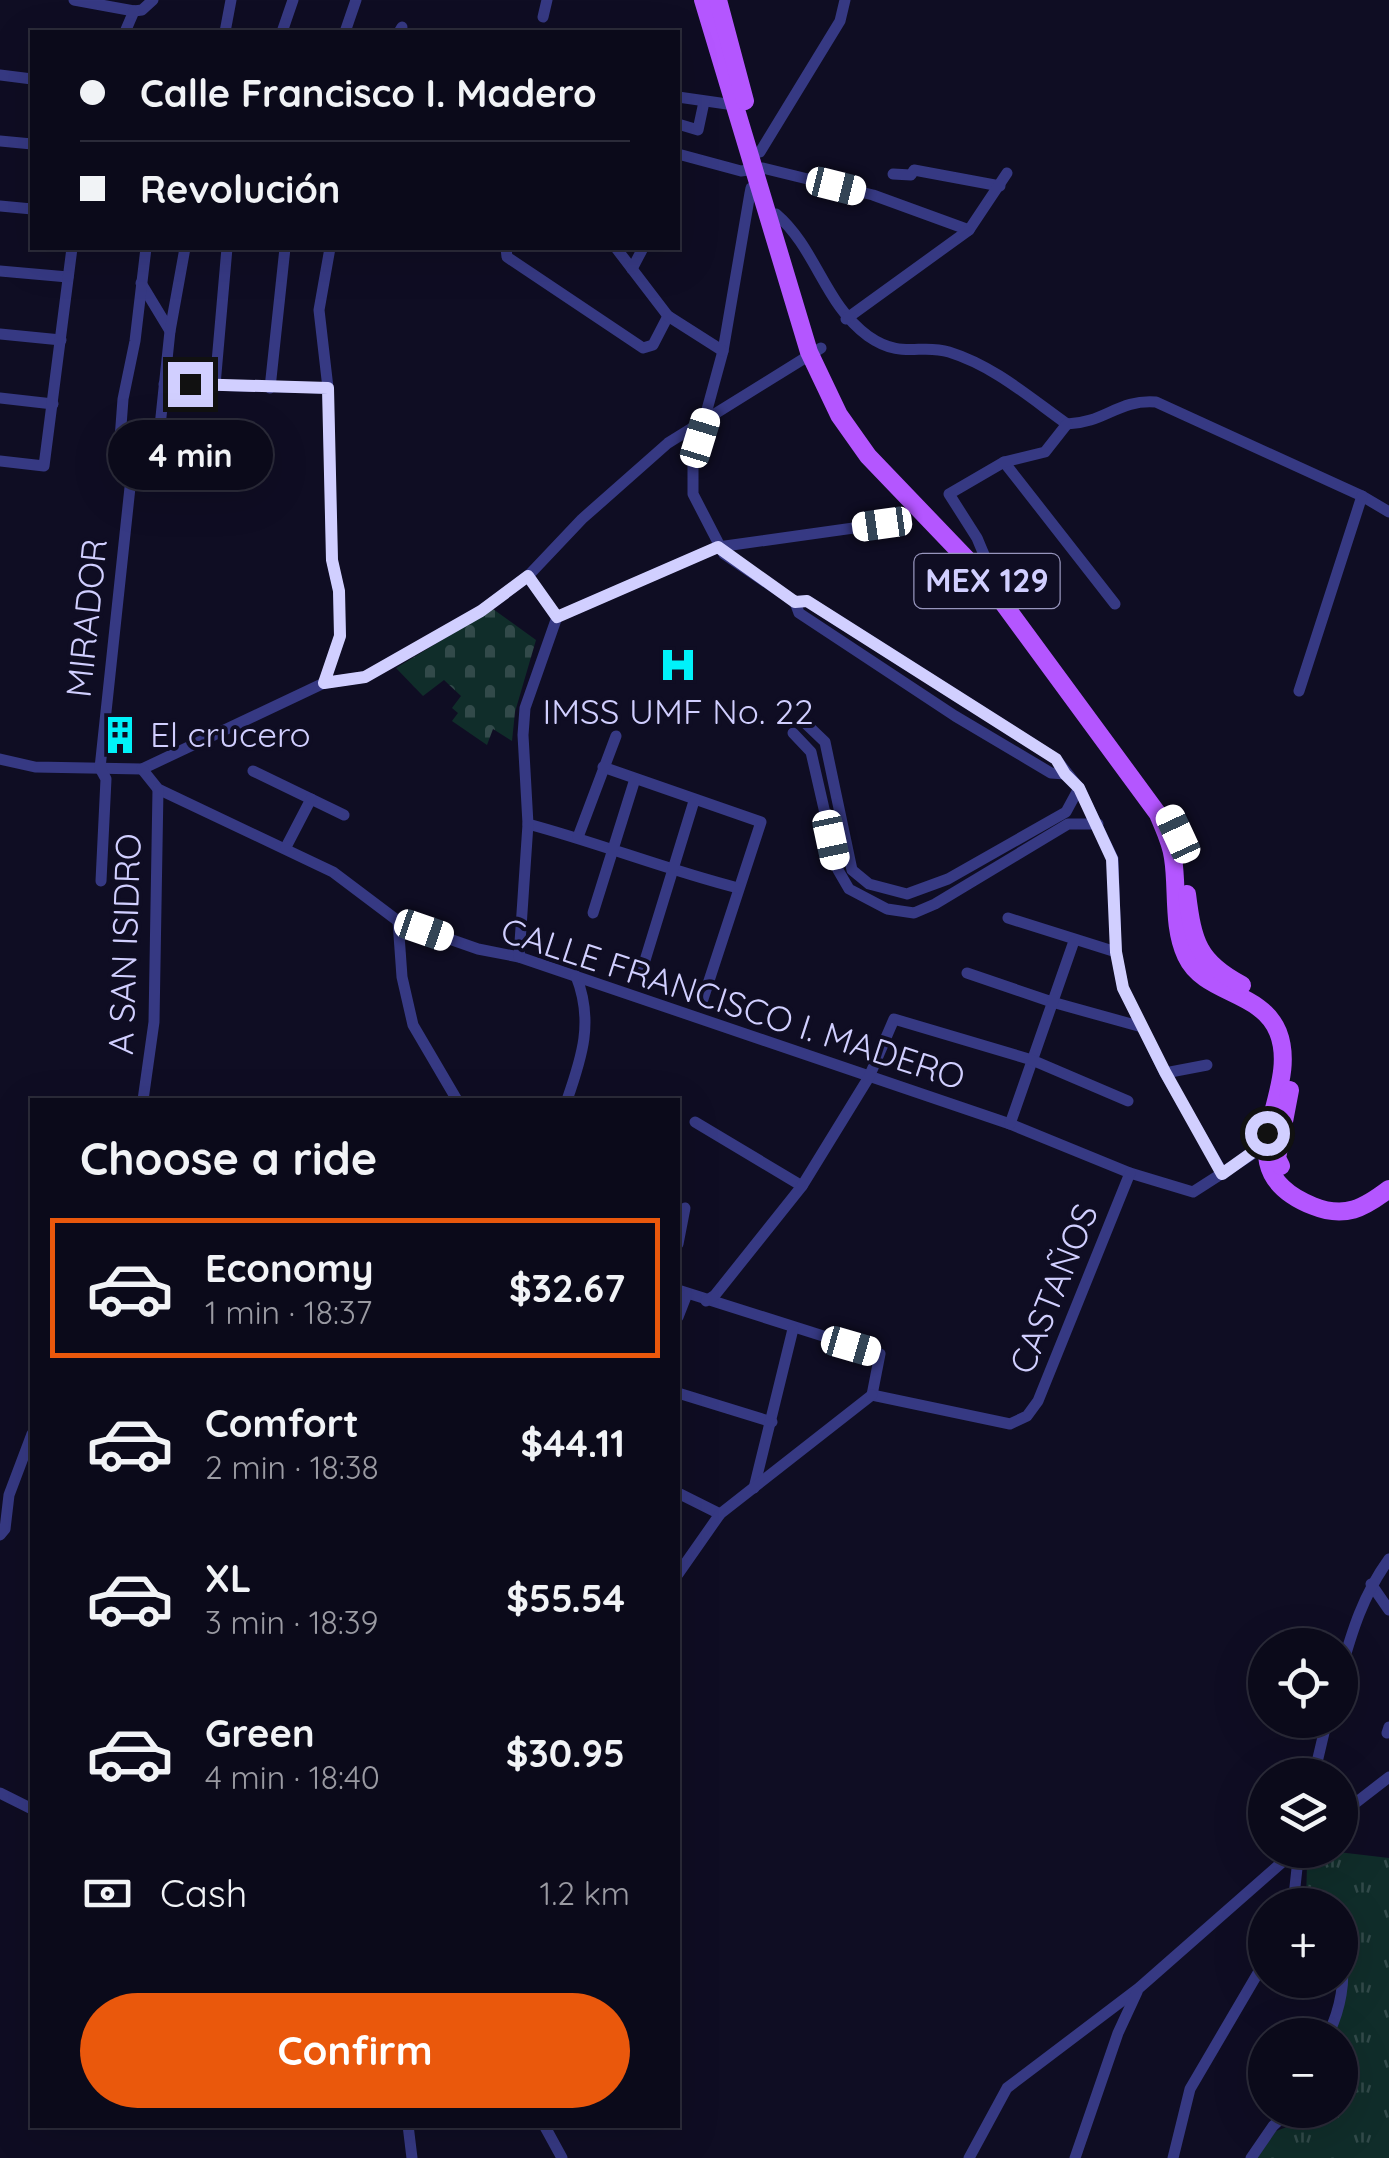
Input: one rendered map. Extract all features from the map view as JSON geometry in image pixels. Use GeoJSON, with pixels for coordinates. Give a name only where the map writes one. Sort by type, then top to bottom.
{"type":"FeatureCollection","features":[{"type":"Feature","properties":{"kind":"main road","name":"MEX 129"},"geometry":{"type":"LineString","coordinates":[[703,0],[734,105],[776,214],[815,350],[846,405],[876,448],[990,570],[1080,686],[1165,807],[1178,834],[1191,928],[1198,949],[1211,965],[1268,1003],[1287,1026],[1293,1051],[1291,1084],[1273,1142]]}},
{"type":"Feature","properties":{"kind":"main road","name":"MEX 129"},"geometry":{"type":"LineString","coordinates":[[718,0],[760,171],[839,416],[868,456],[984,577],[1158,814],[1173,858],[1178,930],[1186,958],[1201,976],[1242,995],[1262,1010],[1277,1029],[1282,1048],[1273,1142]]}},
{"type":"Feature","properties":{"kind":"main road"},"geometry":{"type":"LineString","coordinates":[[1273,1142],[1286,1176],[1306,1192],[1332,1202],[1356,1200],[1389,1173]]}},
{"type":"Feature","properties":{"kind":"main road"},"geometry":{"type":"LineString","coordinates":[[1273,1142],[1266,1159],[1277,1182],[1301,1201],[1330,1214],[1361,1210],[1389,1189]]}},
{"type":"Feature","properties":{"kind":"street"},"geometry":{"type":"LineString","coordinates":[[74,0],[134,11],[142,10],[153,0]]}},
{"type":"Feature","properties":{"kind":"street"},"geometry":{"type":"LineString","coordinates":[[225,30],[232,0]]}},
{"type":"Feature","properties":{"kind":"street"},"geometry":{"type":"LineString","coordinates":[[283,30],[293,0]]}},
{"type":"Feature","properties":{"kind":"street"},"geometry":{"type":"LineString","coordinates":[[347,30],[356,0]]}},
{"type":"Feature","properties":{"kind":"street"},"geometry":{"type":"LineString","coordinates":[[544,17],[547,0]]}},
{"type":"Feature","properties":{"kind":"street"},"geometry":{"type":"LineString","coordinates":[[845,0],[840,22],[750,192],[722,351],[708,416],[693,461],[693,494],[718,547],[795,602],[800,613],[955,716],[1051,773],[1065,774],[1079,788],[1112,859],[1116,952],[1123,988],[1222,1174]]}},
{"type":"Feature","properties":{"kind":"street"},"geometry":{"type":"LineString","coordinates":[[126,30],[134,11]]}},
{"type":"Feature","properties":{"kind":"street"},"geometry":{"type":"LineString","coordinates":[[0,75],[30,79]]}},
{"type":"Feature","properties":{"kind":"street"},"geometry":{"type":"LineString","coordinates":[[680,97],[734,105]]}},
{"type":"Feature","properties":{"kind":"street"},"geometry":{"type":"LineString","coordinates":[[680,125],[698,130],[704,102]]}},
{"type":"Feature","properties":{"kind":"street"},"geometry":{"type":"LineString","coordinates":[[0,141],[30,144]]}},
{"type":"Feature","properties":{"kind":"street"},"geometry":{"type":"LineString","coordinates":[[680,155],[740,171],[760,171],[873,195],[969,230]]}},
{"type":"Feature","properties":{"kind":"street"},"geometry":{"type":"LineString","coordinates":[[893,174],[913,172],[1000,186]]}},
{"type":"Feature","properties":{"kind":"street"},"geometry":{"type":"LineString","coordinates":[[846,319],[969,230],[1007,173]]}},
{"type":"Feature","properties":{"kind":"street"},"geometry":{"type":"LineString","coordinates":[[0,206],[30,209]]}},
{"type":"Feature","properties":{"kind":"street"},"geometry":{"type":"LineString","coordinates":[[776,214],[793,229],[846,319],[873,340],[905,352],[943,350],[986,366],[1067,424],[1090,424],[1138,401],[1156,402],[1389,512]]}},
{"type":"Feature","properties":{"kind":"street"},"geometry":{"type":"LineString","coordinates":[[0,460],[44,466],[72,250]]}},
{"type":"Feature","properties":{"kind":"street"},"geometry":{"type":"LineString","coordinates":[[146,250],[135,340],[123,399],[118,466],[131,478],[154,474],[170,331],[185,250]]}},
{"type":"Feature","properties":{"kind":"street"},"geometry":{"type":"LineString","coordinates":[[215,385],[227,250]]}},
{"type":"Feature","properties":{"kind":"street"},"geometry":{"type":"LineString","coordinates":[[270,388],[285,250]]}},
{"type":"Feature","properties":{"kind":"street"},"geometry":{"type":"LineString","coordinates":[[324,683],[340,636],[339,591],[332,560],[328,388],[319,310],[330,250]]}},
{"type":"Feature","properties":{"kind":"street"},"geometry":{"type":"LineString","coordinates":[[506,250],[507,257],[643,348],[652,345],[668,316]]}},
{"type":"Feature","properties":{"kind":"street"},"geometry":{"type":"LineString","coordinates":[[618,250],[668,316],[722,351]]}},
{"type":"Feature","properties":{"kind":"street"},"geometry":{"type":"LineString","coordinates":[[632,269],[642,250]]}},
{"type":"Feature","properties":{"kind":"street"},"geometry":{"type":"LineString","coordinates":[[0,271],[68,276]]}},
{"type":"Feature","properties":{"kind":"street"},"geometry":{"type":"LineString","coordinates":[[140,281],[170,331]]}},
{"type":"Feature","properties":{"kind":"street"},"geometry":{"type":"LineString","coordinates":[[0,334],[62,340]]}},
{"type":"Feature","properties":{"kind":"street"},"geometry":{"type":"LineString","coordinates":[[0,759],[35,767],[142,768],[324,683],[365,677],[481,611],[528,576],[582,518],[668,443],[815,350]]}},
{"type":"Feature","properties":{"kind":"street"},"geometry":{"type":"LineString","coordinates":[[164,384],[328,388]]}},
{"type":"Feature","properties":{"kind":"street"},"geometry":{"type":"LineString","coordinates":[[0,398],[53,404]]}},
{"type":"Feature","properties":{"kind":"street"},"geometry":{"type":"LineString","coordinates":[[990,570],[978,538],[949,494],[1004,462],[1045,452],[1067,424]]}},
{"type":"Feature","properties":{"kind":"street"},"geometry":{"type":"LineString","coordinates":[[1004,462],[1115,604]]}},
{"type":"Feature","properties":{"kind":"street","name":"MIRADOR"},"geometry":{"type":"LineString","coordinates":[[101,881],[106,779],[100,768],[131,478]]}},
{"type":"Feature","properties":{"kind":"street"},"geometry":{"type":"LineString","coordinates":[[1300,691],[1362,496]]}},
{"type":"Feature","properties":{"kind":"street"},"geometry":{"type":"LineString","coordinates":[[519,957],[528,824],[522,735],[526,708],[557,617],[718,547],[882,524]]}},
{"type":"Feature","properties":{"kind":"street"},"geometry":{"type":"LineString","coordinates":[[528,576],[557,617]]}},
{"type":"Feature","properties":{"kind":"street"},"geometry":{"type":"LineString","coordinates":[[802,720],[825,742],[852,870],[869,884],[907,894],[948,879],[1068,818],[1098,824]]}},
{"type":"Feature","properties":{"kind":"street"},"geometry":{"type":"LineString","coordinates":[[792,734],[812,752],[838,870],[849,889],[887,909],[914,912],[935,904],[1068,818],[1079,788]]}},
{"type":"Feature","properties":{"kind":"street"},"geometry":{"type":"LineString","coordinates":[[578,838],[616,736]]}},
{"type":"Feature","properties":{"kind":"street"},"geometry":{"type":"LineString","coordinates":[[603,767],[761,822],[702,999]]}},
{"type":"Feature","properties":{"kind":"street","name":"CALLE FRANCISCO I. MADERO"},"geometry":{"type":"LineString","coordinates":[[142,768],[158,789],[333,872],[398,921],[478,949],[519,957],[1010,1124],[1130,1173],[1193,1192],[1273,1142]]}},
{"type":"Feature","properties":{"kind":"street"},"geometry":{"type":"LineString","coordinates":[[253,771],[344,815]]}},
{"type":"Feature","properties":{"kind":"street","name":"CALLE FRANCISCO I. MADERO"},"geometry":{"type":"LineString","coordinates":[[592,912],[635,779]]}},
{"type":"Feature","properties":{"kind":"street","name":"A SAN ISIDRO"},"geometry":{"type":"LineString","coordinates":[[144,1098],[154,1022],[158,789]]}},
{"type":"Feature","properties":{"kind":"street"},"geometry":{"type":"LineString","coordinates":[[286,848],[311,799]]}},
{"type":"Feature","properties":{"kind":"street"},"geometry":{"type":"LineString","coordinates":[[642,970],[694,801]]}},
{"type":"Feature","properties":{"kind":"street"},"geometry":{"type":"LineString","coordinates":[[528,824],[674,872],[738,888]]}},
{"type":"Feature","properties":{"kind":"street"},"geometry":{"type":"LineString","coordinates":[[849,889],[860,876]]}},
{"type":"Feature","properties":{"kind":"street"},"geometry":{"type":"LineString","coordinates":[[1008,918],[1116,952]]}},
{"type":"Feature","properties":{"kind":"street"},"geometry":{"type":"LineString","coordinates":[[398,921],[402,977],[414,1025],[457,1098]]}},
{"type":"Feature","properties":{"kind":"street"},"geometry":{"type":"LineString","coordinates":[[1010,1124],[1074,940]]}},
{"type":"Feature","properties":{"kind":"street"},"geometry":{"type":"LineString","coordinates":[[967,973],[1052,1002],[1142,1026]]}},
{"type":"Feature","properties":{"kind":"street"},"geometry":{"type":"LineString","coordinates":[[568,1098],[583,1055],[587,1026],[576,976]]}},
{"type":"Feature","properties":{"kind":"street"},"geometry":{"type":"LineString","coordinates":[[706,1300],[715,1295],[802,1186],[868,1077],[894,1019],[1032,1060],[1128,1102]]}},
{"type":"Feature","properties":{"kind":"street"},"geometry":{"type":"LineString","coordinates":[[1165,1072],[1207,1066]]}},
{"type":"Feature","properties":{"kind":"street"},"geometry":{"type":"LineString","coordinates":[[696,1122],[802,1186]]}},
{"type":"Feature","properties":{"kind":"street","name":"CASTAÑOS"},"geometry":{"type":"LineString","coordinates":[[872,1395],[1010,1424],[1027,1416],[1038,1401],[1130,1173]]}},
{"type":"Feature","properties":{"kind":"street"},"geometry":{"type":"LineString","coordinates":[[680,1235],[686,1208]]}},
{"type":"Feature","properties":{"kind":"street"},"geometry":{"type":"LineString","coordinates":[[680,1571],[720,1514],[872,1395],[880,1354],[682,1292]]}},
{"type":"Feature","properties":{"kind":"street"},"geometry":{"type":"LineString","coordinates":[[754,1488],[794,1329]]}},
{"type":"Feature","properties":{"kind":"street"},"geometry":{"type":"LineString","coordinates":[[680,1394],[772,1422]]}},
{"type":"Feature","properties":{"kind":"street"},"geometry":{"type":"LineString","coordinates":[[0,1535],[8,1495],[30,1439]]}},
{"type":"Feature","properties":{"kind":"street"},"geometry":{"type":"LineString","coordinates":[[680,1494],[720,1514]]}},
{"type":"Feature","properties":{"kind":"street"},"geometry":{"type":"LineString","coordinates":[[1353,1628],[1371,1584],[1389,1559]]}},
{"type":"Feature","properties":{"kind":"street"},"geometry":{"type":"LineString","coordinates":[[1371,1584],[1389,1610]]}},
{"type":"Feature","properties":{"kind":"street"},"geometry":{"type":"LineString","coordinates":[[1358,1801],[1389,1776]]}},
{"type":"Feature","properties":{"kind":"street"},"geometry":{"type":"LineString","coordinates":[[0,1794],[30,1807]]}},
{"type":"Feature","properties":{"kind":"street"},"geometry":{"type":"LineString","coordinates":[[969,2158],[1006,2088],[1139,1988],[1277,1868]]}},
{"type":"Feature","properties":{"kind":"street"},"geometry":{"type":"LineString","coordinates":[[1075,2158],[1118,2034],[1139,1988]]}},
{"type":"Feature","properties":{"kind":"street"},"geometry":{"type":"LineString","coordinates":[[1173,2158],[1190,2089],[1248,1990]]}},
{"type":"Feature","properties":{"kind":"street"},"geometry":{"type":"LineString","coordinates":[[408,2128],[412,2158]]}},
{"type":"Feature","properties":{"kind":"street"},"geometry":{"type":"LineString","coordinates":[[546,2128],[562,2158]]}},
{"type":"Feature","properties":{"kind":"street"},"geometry":{"type":"LineString","coordinates":[[1251,2158],[1272,2128]]}},
{"type":"Feature","properties":{"kind":"green space"},"geometry":{"type":"Polygon","coordinates":[[[493,609],[536,640],[515,712],[512,741],[493,729],[487,745],[452,721],[458,713],[452,708],[461,696],[444,680],[423,696],[396,668],[493,609]]]}},
{"type":"Feature","properties":{"kind":"green space"},"geometry":{"type":"Polygon","coordinates":[[[1358,1854],[1389,1858],[1389,2158],[1257,2158],[1276,2131],[1284,2128],[1358,2128],[1358,2018],[1339,2018],[1344,1998],[1358,1998],[1358,1888],[1306,1888],[1307,1868],[1358,1868],[1358,1854]]]}},
{"type":"Feature","properties":{"kind":"place","name":"IMSS UMF No. 22"},"geometry":{"type":"Point","coordinates":[678,665]}},
{"type":"Feature","properties":{"kind":"place","name":"El crucero"},"geometry":{"type":"Point","coordinates":[120,735]}},
{"type":"Feature","properties":{"kind":"route"},"geometry":{"type":"LineString","coordinates":[[190,384],[328,388],[332,560],[339,591],[340,636],[324,683],[365,677],[481,611],[528,576],[557,617],[718,547],[795,602],[807,601],[1056,759],[1079,788],[1112,859],[1116,952],[1123,988],[1222,1174],[1267,1142],[1267,1133]]}}]}
